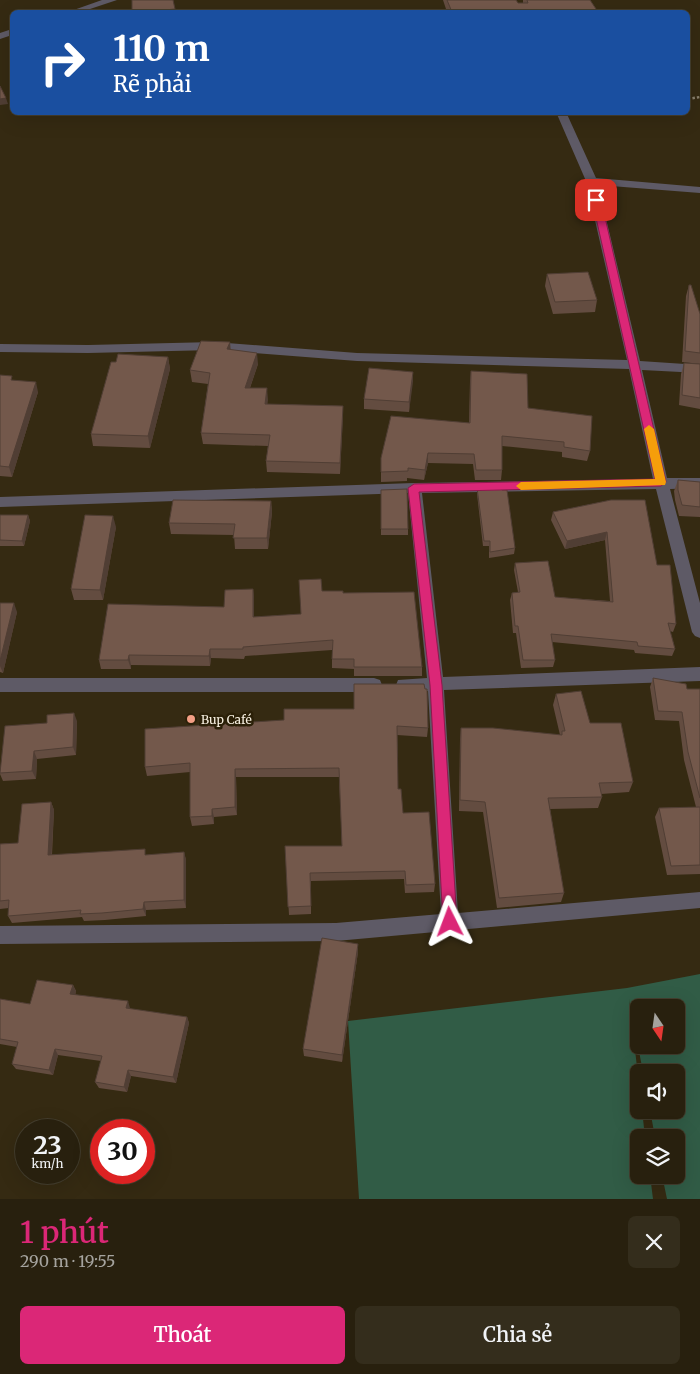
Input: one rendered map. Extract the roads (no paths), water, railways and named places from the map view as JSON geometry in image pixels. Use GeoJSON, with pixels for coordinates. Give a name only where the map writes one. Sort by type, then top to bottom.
{"type":"FeatureCollection","features":[{"type":"Feature","properties":{"kind":"street"},"geometry":{"type":"LineString","coordinates":[[80,10],[112,0]]}},
{"type":"Feature","properties":{"kind":"street"},"geometry":{"type":"LineString","coordinates":[[562,115],[592,181],[661,482],[700,632]]}},
{"type":"Feature","properties":{"kind":"street"},"geometry":{"type":"LineString","coordinates":[[592,181],[700,190]]}},
{"type":"Feature","properties":{"kind":"street"},"geometry":{"type":"LineString","coordinates":[[0,348],[88,349],[214,346],[357,357],[635,364],[700,368]]}},
{"type":"Feature","properties":{"kind":"street"},"geometry":{"type":"LineString","coordinates":[[0,502],[414,488],[661,482],[700,483]]}},
{"type":"Feature","properties":{"kind":"street"},"geometry":{"type":"LineString","coordinates":[[414,488],[436,685],[450,922]]}},
{"type":"Feature","properties":{"kind":"street"},"geometry":{"type":"LineString","coordinates":[[0,685],[436,685],[700,674]]}},
{"type":"Feature","properties":{"kind":"street"},"geometry":{"type":"LineString","coordinates":[[0,936],[336,932],[700,900]]}},
{"type":"Feature","properties":{"kind":"place","name":"Bup Café"},"geometry":{"type":"Point","coordinates":[191,719]}}]}
